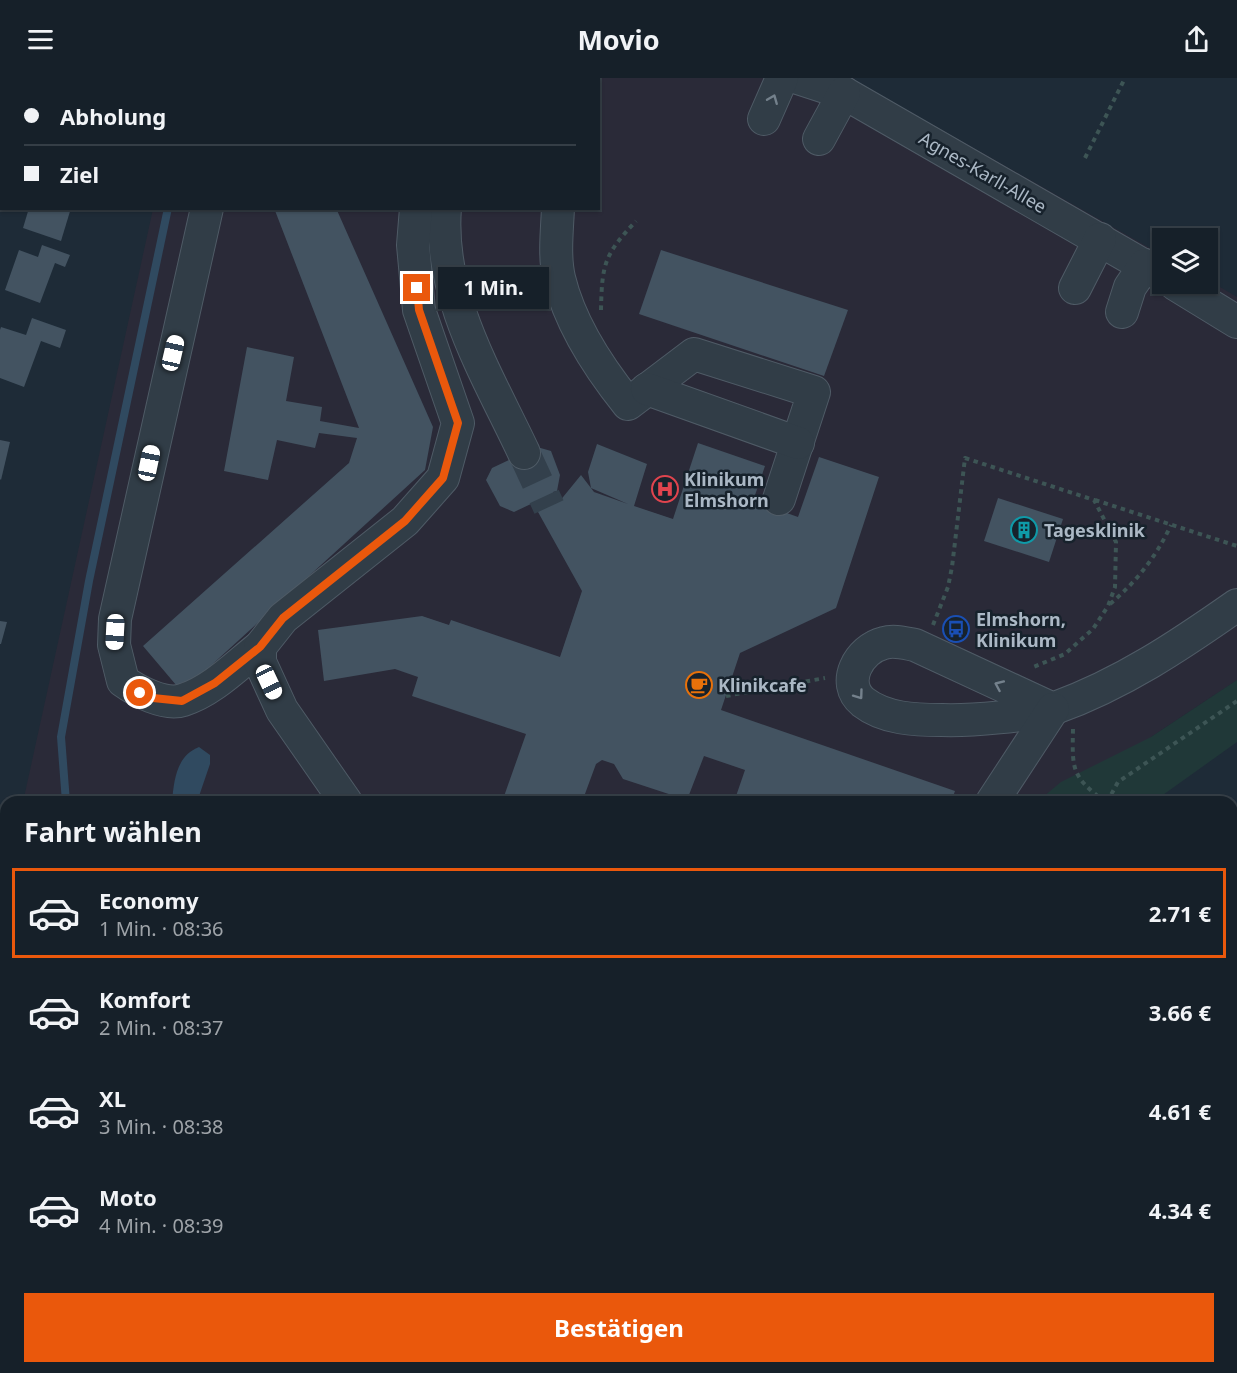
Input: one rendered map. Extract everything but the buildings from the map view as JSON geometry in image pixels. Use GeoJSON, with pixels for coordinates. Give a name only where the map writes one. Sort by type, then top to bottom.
{"type":"FeatureCollection","features":[{"type":"Feature","properties":{"kind":"street"},"geometry":{"type":"LineString","coordinates":[[764,119],[782,78]]}},
{"type":"Feature","properties":{"kind":"street","name":"Agnes-Karll-Allee"},"geometry":{"type":"LineString","coordinates":[[798,78],[844,93],[1152,269]]}},
{"type":"Feature","properties":{"kind":"street"},"geometry":{"type":"LineString","coordinates":[[819,139],[844,93]]}},
{"type":"Feature","properties":{"kind":"street"},"geometry":{"type":"LineString","coordinates":[[207,210],[115,619],[114,645],[123,681],[153,698],[182,701],[215,683],[260,647],[283,618],[405,521],[443,478],[458,423],[419,310],[413,245],[416,210]]}},
{"type":"Feature","properties":{"kind":"street"},"geometry":{"type":"LineString","coordinates":[[445,210],[446,267],[452,291],[472,344],[524,453]]}},
{"type":"Feature","properties":{"kind":"street"},"geometry":{"type":"LineString","coordinates":[[558,210],[556,240],[559,277],[571,314],[606,378],[628,404],[694,354],[814,392],[779,499]]}},
{"type":"Feature","properties":{"kind":"street"},"geometry":{"type":"LineString","coordinates":[[1075,288],[1100,239]]}},
{"type":"Feature","properties":{"kind":"street"},"geometry":{"type":"LineString","coordinates":[[1122,312],[1130,287],[1152,271]]}},
{"type":"Feature","properties":{"kind":"street"},"geometry":{"type":"LineString","coordinates":[[1191,294],[1237,322]]}},
{"type":"Feature","properties":{"kind":"street"},"geometry":{"type":"LineString","coordinates":[[647,389],[798,443]]}},
{"type":"Feature","properties":{"kind":"street"},"geometry":{"type":"LineString","coordinates":[[1059,706],[922,649],[895,641],[881,643],[865,653],[852,674],[854,689],[859,698],[883,713],[902,718],[965,720],[1059,706],[1130,675],[1237,605]]}},
{"type":"Feature","properties":{"kind":"street"},"geometry":{"type":"LineString","coordinates":[[260,647],[260,662],[282,710],[342,796]]}},
{"type":"Feature","properties":{"kind":"street"},"geometry":{"type":"LineString","coordinates":[[996,796],[1059,706]]}},
{"type":"Feature","properties":{"kind":"path"},"geometry":{"type":"LineString","coordinates":[[1085,158],[1125,78]]}},
{"type":"Feature","properties":{"kind":"path"},"geometry":{"type":"LineString","coordinates":[[588,345],[600,312],[602,277],[612,247],[636,222]]}},
{"type":"Feature","properties":{"kind":"path"},"geometry":{"type":"LineString","coordinates":[[922,649],[948,587],[965,458],[1237,546]]}},
{"type":"Feature","properties":{"kind":"path"},"geometry":{"type":"LineString","coordinates":[[1026,670],[1065,654],[1093,629],[1108,606],[1115,587],[1116,542],[1094,500]]}},
{"type":"Feature","properties":{"kind":"path"},"geometry":{"type":"LineString","coordinates":[[1108,606],[1130,587],[1158,553],[1171,525]]}},
{"type":"Feature","properties":{"kind":"path"},"geometry":{"type":"LineString","coordinates":[[726,696],[852,674]]}},
{"type":"Feature","properties":{"kind":"path"},"geometry":{"type":"LineString","coordinates":[[1110,796],[1118,782],[1237,701]]}},
{"type":"Feature","properties":{"kind":"path"},"geometry":{"type":"LineString","coordinates":[[1059,706],[1074,727],[1072,763],[1080,782],[1098,796]]}},
{"type":"Feature","properties":{"kind":"shaded area","name":"Klinikum Elmshorn"},"geometry":{"type":"Polygon","coordinates":[[[600,78],[854,78],[1152,249],[1152,294],[1218,294],[1218,286],[1237,297],[1237,680],[1151,737],[1102,796],[24,796],[153,210],[600,210],[600,78]]]}},
{"type":"Feature","properties":{"kind":"green space"},"geometry":{"type":"Polygon","coordinates":[[[1237,680],[1237,742],[1161,796],[1044,796],[1061,782],[1151,737],[1237,680]]]}},
{"type":"Feature","properties":{"kind":"water"},"geometry":{"type":"Polygon","coordinates":[[[199,747],[210,755],[210,764],[199,796],[173,796],[178,770],[185,756],[199,747]]]}},
{"type":"Feature","properties":{"kind":"waterway"},"geometry":{"type":"LineString","coordinates":[[66,796],[61,737],[89,581],[168,210]]}},
{"type":"Feature","properties":{"kind":"tunnel"},"geometry":{"type":"LineString","coordinates":[[524,453],[549,507]]}},
{"type":"Feature","properties":{"kind":"place","name":"Klinikum Elmshorn"},"geometry":{"type":"Point","coordinates":[665,489]}},
{"type":"Feature","properties":{"kind":"place","name":"Tagesklinik"},"geometry":{"type":"Point","coordinates":[1024,530]}},
{"type":"Feature","properties":{"kind":"place","name":"Elmshorn, Klinikum"},"geometry":{"type":"Point","coordinates":[956,629]}},
{"type":"Feature","properties":{"kind":"place","name":"Klinikcafe"},"geometry":{"type":"Point","coordinates":[699,685]}},
{"type":"Feature","properties":{"kind":"route"},"geometry":{"type":"LineString","coordinates":[[140,693],[153,698],[182,701],[215,683],[260,647],[283,618],[405,521],[443,478],[458,423],[419,310],[417,288]]}}]}
